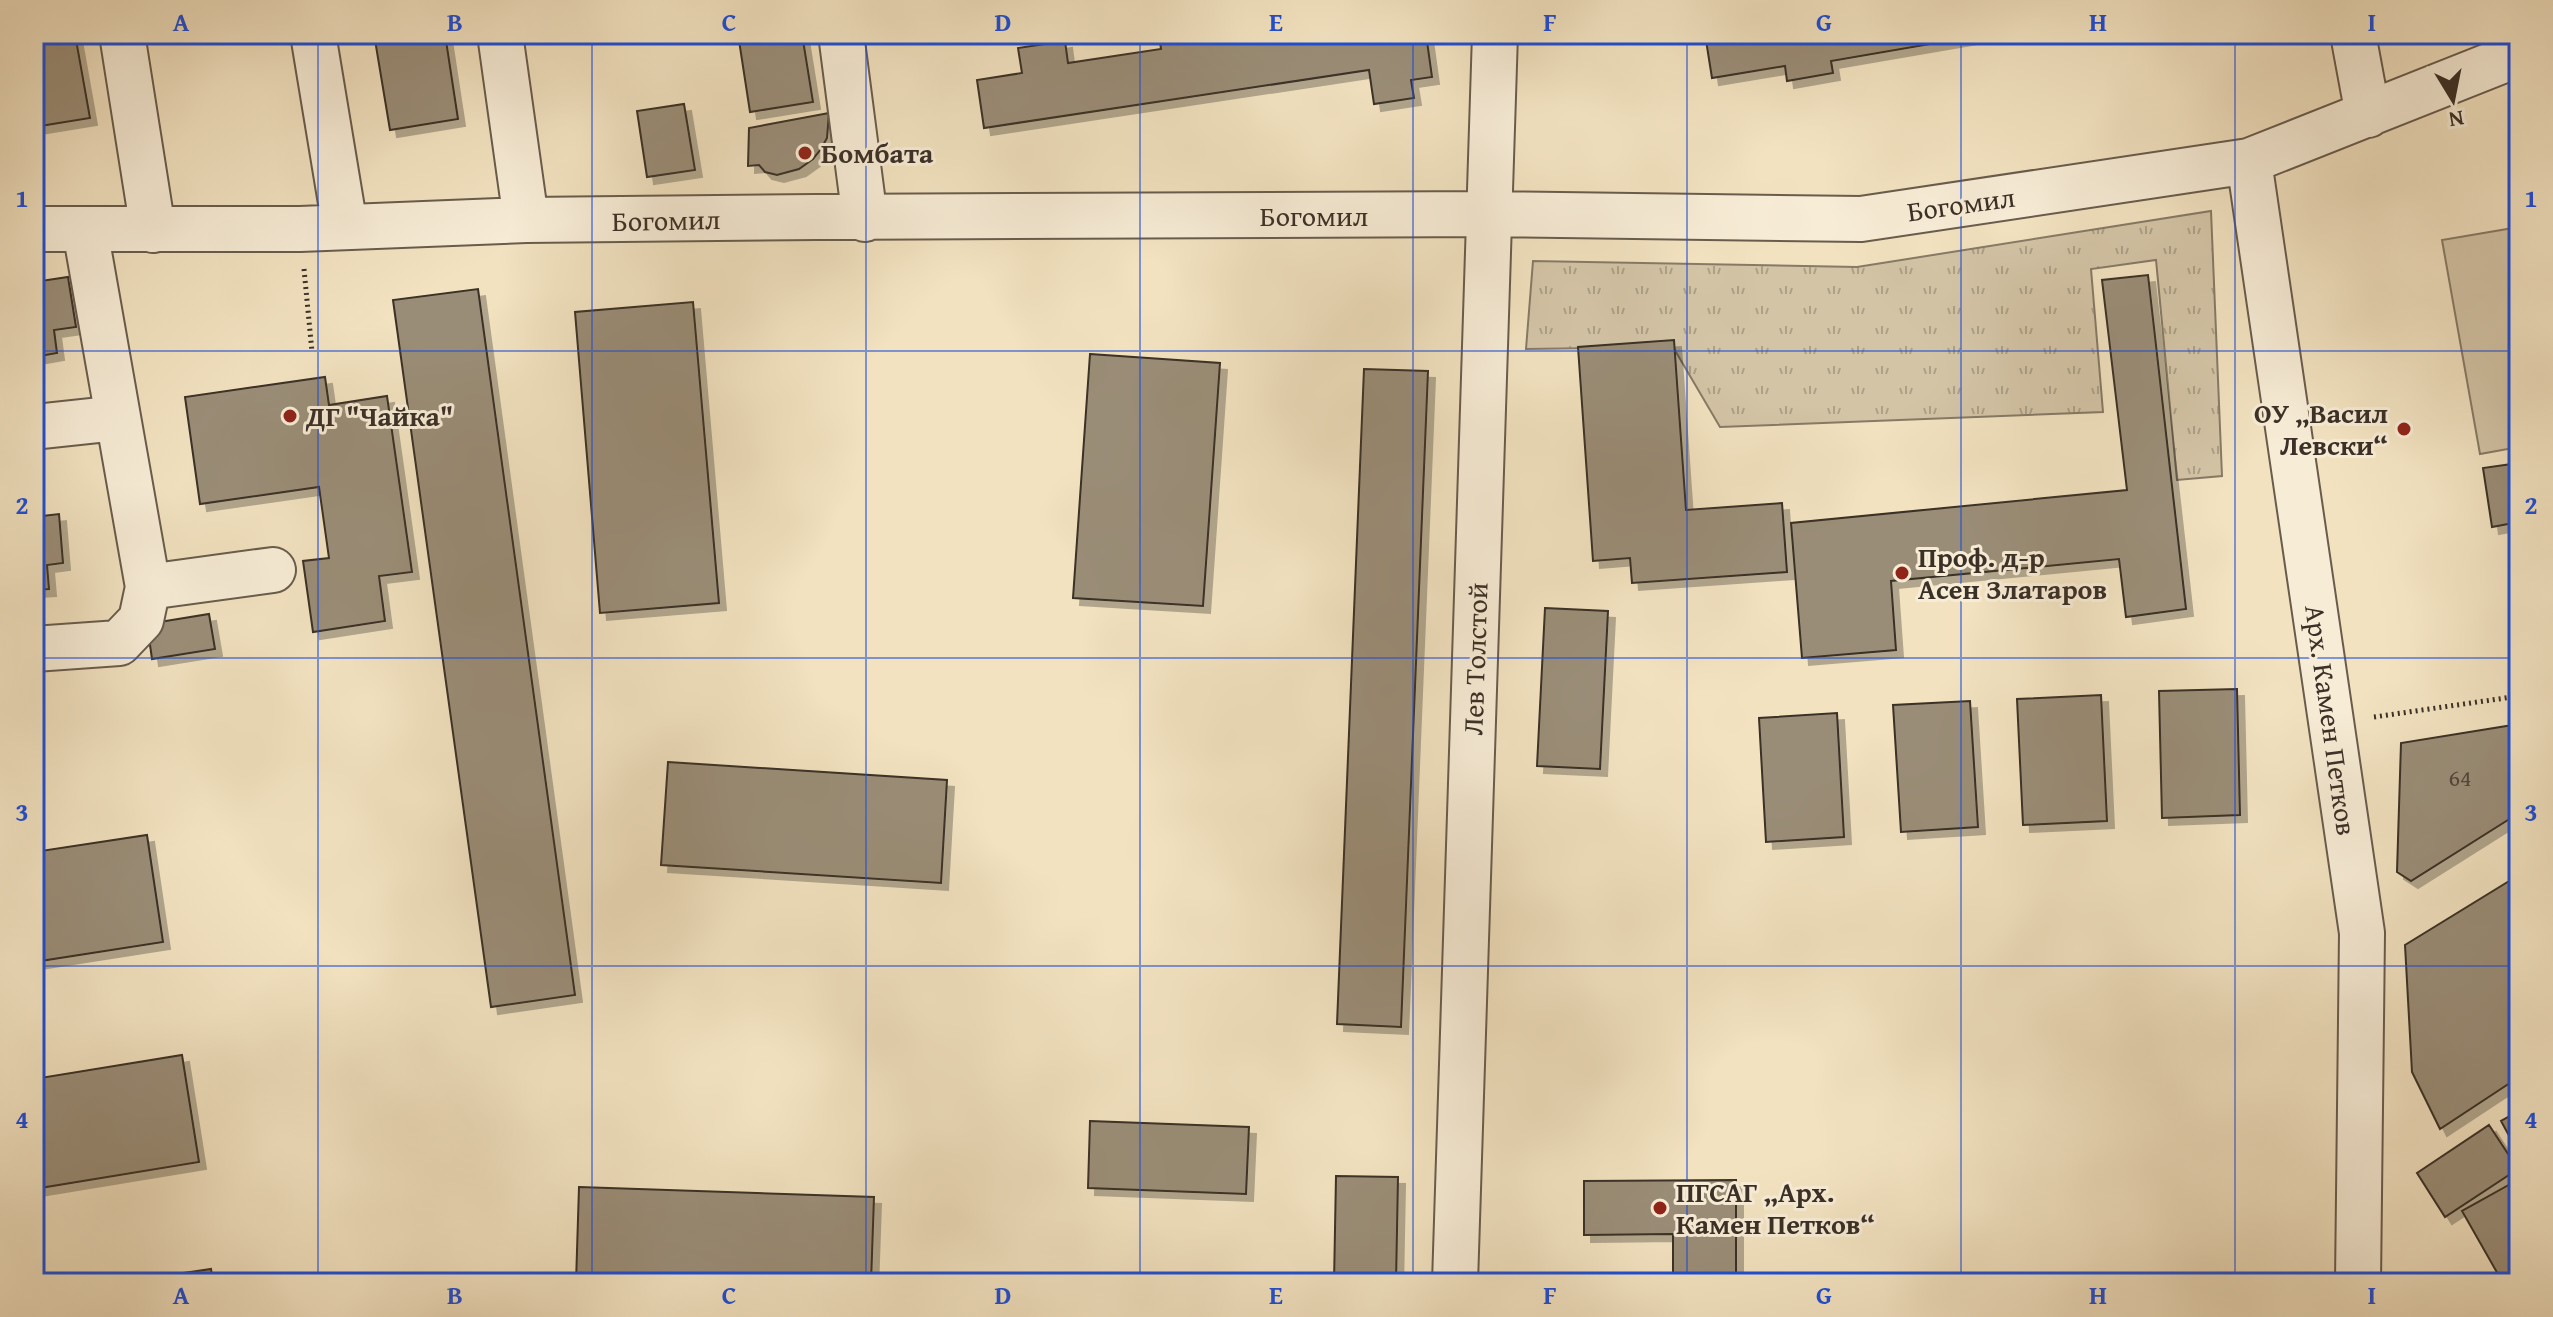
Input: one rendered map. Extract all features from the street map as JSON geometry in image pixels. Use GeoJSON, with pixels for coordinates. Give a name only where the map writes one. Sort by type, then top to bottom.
{"type":"FeatureCollection","features":[{"type":"Feature","properties":{"kind":"street"},"geometry":{"type":"LineString","coordinates":[[122,34],[153,230]]}},
{"type":"Feature","properties":{"kind":"street"},"geometry":{"type":"LineString","coordinates":[[313,34],[345,227]]}},
{"type":"Feature","properties":{"kind":"street"},"geometry":{"type":"LineString","coordinates":[[500,34],[526,220]]}},
{"type":"Feature","properties":{"kind":"street"},"geometry":{"type":"LineString","coordinates":[[841,34],[865,219]]}},
{"type":"Feature","properties":{"kind":"street","name":"Лев Толстой"},"geometry":{"type":"LineString","coordinates":[[1455,1283],[1495,34]]}},
{"type":"Feature","properties":{"kind":"street"},"geometry":{"type":"LineString","coordinates":[[2353,34],[2368,115]]}},
{"type":"Feature","properties":{"kind":"street","name":"Богомил"},"geometry":{"type":"LineString","coordinates":[[34,229],[300,229],[526,220],[1490,214],[1861,219],[2249,161],[2519,54]]}},
{"type":"Feature","properties":{"kind":"street","name":"Арх. Камен Петков"},"geometry":{"type":"LineString","coordinates":[[2249,161],[2362,933],[2358,1283]]}},
{"type":"Feature","properties":{"kind":"street"},"geometry":{"type":"LineString","coordinates":[[34,649],[119,643],[141,620],[148,587],[85,230]]}},
{"type":"Feature","properties":{"kind":"street"},"geometry":{"type":"LineString","coordinates":[[34,427],[118,418]]}},
{"type":"Feature","properties":{"kind":"street"},"geometry":{"type":"LineString","coordinates":[[148,587],[273,570]]}},
{"type":"Feature","properties":{"kind":"path"},"geometry":{"type":"LineString","coordinates":[[300,229],[312,352]]}},
{"type":"Feature","properties":{"kind":"path"},"geometry":{"type":"LineString","coordinates":[[2332,723],[2519,696]]}},
{"type":"Feature","properties":{"kind":"green space"},"geometry":{"type":"Polygon","coordinates":[[[2211,211],[2222,476],[2177,480],[2156,260],[2091,269],[2103,412],[1720,427],[1673,347],[1526,349],[1533,261],[1857,267],[2211,211]]]}},
{"type":"Feature","properties":{"kind":"green space"},"geometry":{"type":"Polygon","coordinates":[[[2519,227],[2519,447],[2480,454],[2442,240],[2519,227]]]}},
{"type":"Feature","properties":{"kind":"building"},"geometry":{"type":"Polygon","coordinates":[[[34,34],[75,34],[90,118],[34,127],[34,34]]]}},
{"type":"Feature","properties":{"kind":"building"},"geometry":{"type":"Polygon","coordinates":[[[374,34],[445,34],[458,119],[390,130],[374,34]]]}},
{"type":"Feature","properties":{"kind":"building"},"geometry":{"type":"Polygon","coordinates":[[[738,34],[802,34],[813,102],[750,112],[738,34]]]}},
{"type":"Feature","properties":{"kind":"building"},"geometry":{"type":"Polygon","coordinates":[[[1159,34],[1211,34],[1212,41],[1258,34],[1426,34],[1432,77],[1411,80],[1414,98],[1374,104],[1369,70],[984,128],[977,80],[1022,73],[1018,48],[1065,41],[1068,63],[1161,49],[1159,34]]]}},
{"type":"Feature","properties":{"kind":"building"},"geometry":{"type":"Polygon","coordinates":[[[1705,34],[1988,34],[1831,61],[1833,73],[1787,81],[1785,66],[1712,78],[1705,34]]]}},
{"type":"Feature","properties":{"kind":"building"},"geometry":{"type":"Polygon","coordinates":[[[684,104],[695,170],[647,177],[637,111],[684,104]]]}},
{"type":"Feature","properties":{"kind":"building"},"geometry":{"type":"Polygon","coordinates":[[[829,113],[827,138],[813,159],[799,169],[777,175],[765,172],[759,165],[748,166],[749,128],[829,113]]]}},
{"type":"Feature","properties":{"kind":"building"},"geometry":{"type":"Polygon","coordinates":[[[2148,275],[2186,609],[2126,617],[2119,559],[1891,581],[1896,650],[1802,658],[1791,523],[2127,490],[2102,280],[2148,275]]]}},
{"type":"Feature","properties":{"kind":"building"},"geometry":{"type":"Polygon","coordinates":[[[68,277],[76,327],[54,330],[57,353],[34,357],[34,282],[68,277]]]}},
{"type":"Feature","properties":{"kind":"building"},"geometry":{"type":"Polygon","coordinates":[[[478,289],[575,995],[491,1007],[393,300],[478,289]]]}},
{"type":"Feature","properties":{"kind":"building"},"geometry":{"type":"Polygon","coordinates":[[[693,302],[719,603],[600,613],[575,312],[693,302]]]}},
{"type":"Feature","properties":{"kind":"building"},"geometry":{"type":"Polygon","coordinates":[[[1674,340],[1686,510],[1782,503],[1787,572],[1632,583],[1630,558],[1593,561],[1578,347],[1674,340]]]}},
{"type":"Feature","properties":{"kind":"building"},"geometry":{"type":"Polygon","coordinates":[[[1090,354],[1220,363],[1203,606],[1073,598],[1090,354]]]}},
{"type":"Feature","properties":{"kind":"building"},"geometry":{"type":"Polygon","coordinates":[[[1364,369],[1428,371],[1401,1027],[1337,1024],[1364,369]]]}},
{"type":"Feature","properties":{"kind":"building"},"geometry":{"type":"Polygon","coordinates":[[[325,377],[329,405],[387,396],[412,572],[379,576],[385,621],[313,632],[303,561],[329,558],[319,487],[200,504],[185,397],[325,377]]]}},
{"type":"Feature","properties":{"kind":"building"},"geometry":{"type":"Polygon","coordinates":[[[2519,463],[2519,522],[2492,527],[2483,468],[2519,463]]]}},
{"type":"Feature","properties":{"kind":"building"},"geometry":{"type":"Polygon","coordinates":[[[59,514],[63,563],[47,565],[49,589],[34,590],[34,517],[59,514]]]}},
{"type":"Feature","properties":{"kind":"building"},"geometry":{"type":"Polygon","coordinates":[[[1545,608],[1608,611],[1600,769],[1537,766],[1545,608]]]}},
{"type":"Feature","properties":{"kind":"building"},"geometry":{"type":"Polygon","coordinates":[[[209,614],[215,649],[152,659],[147,624],[209,614]]]}},
{"type":"Feature","properties":{"kind":"building"},"geometry":{"type":"Polygon","coordinates":[[[2237,689],[2240,815],[2162,818],[2159,691],[2237,689]]]}},
{"type":"Feature","properties":{"kind":"building"},"geometry":{"type":"Polygon","coordinates":[[[2101,695],[2107,821],[2023,825],[2017,699],[2101,695]]]}},
{"type":"Feature","properties":{"kind":"building"},"geometry":{"type":"Polygon","coordinates":[[[1970,701],[1978,827],[1901,832],[1893,705],[1970,701]]]}},
{"type":"Feature","properties":{"kind":"building"},"geometry":{"type":"Polygon","coordinates":[[[1837,713],[1844,837],[1766,842],[1759,718],[1837,713]]]}},
{"type":"Feature","properties":{"kind":"building"},"geometry":{"type":"Polygon","coordinates":[[[2519,724],[2519,813],[2411,881],[2397,872],[2401,743],[2519,724]]]}},
{"type":"Feature","properties":{"kind":"building"},"geometry":{"type":"Polygon","coordinates":[[[668,762],[947,780],[941,883],[661,865],[668,762]]]}},
{"type":"Feature","properties":{"kind":"building"},"geometry":{"type":"Polygon","coordinates":[[[147,835],[163,942],[34,962],[34,852],[147,835]]]}},
{"type":"Feature","properties":{"kind":"building"},"geometry":{"type":"Polygon","coordinates":[[[2519,875],[2519,1077],[2440,1129],[2412,1072],[2405,945],[2519,875]]]}},
{"type":"Feature","properties":{"kind":"building"},"geometry":{"type":"Polygon","coordinates":[[[182,1055],[199,1162],[34,1189],[34,1079],[182,1055]]]}},
{"type":"Feature","properties":{"kind":"building"},"geometry":{"type":"Polygon","coordinates":[[[2519,1111],[2519,1154],[2501,1121],[2519,1111]]]}},
{"type":"Feature","properties":{"kind":"building"},"geometry":{"type":"Polygon","coordinates":[[[1090,1121],[1249,1127],[1246,1194],[1088,1188],[1090,1121]]]}},
{"type":"Feature","properties":{"kind":"building"},"geometry":{"type":"Polygon","coordinates":[[[2489,1125],[2518,1169],[2445,1217],[2417,1173],[2489,1125]]]}},
{"type":"Feature","properties":{"kind":"building"},"geometry":{"type":"Polygon","coordinates":[[[1336,1176],[1398,1177],[1396,1283],[1334,1283],[1336,1176]]]}},
{"type":"Feature","properties":{"kind":"building","name":"ПГСАГ „Арх. Камен Петков“"},"geometry":{"type":"Polygon","coordinates":[[[1736,1180],[1736,1283],[1673,1283],[1673,1234],[1584,1235],[1584,1181],[1736,1180]]]}},
{"type":"Feature","properties":{"kind":"building"},"geometry":{"type":"Polygon","coordinates":[[[2514,1182],[2519,1190],[2519,1283],[2503,1283],[2462,1211],[2514,1182]]]}},
{"type":"Feature","properties":{"kind":"building"},"geometry":{"type":"Polygon","coordinates":[[[579,1187],[874,1197],[871,1283],[576,1283],[579,1187]]]}},
{"type":"Feature","properties":{"kind":"building"},"geometry":{"type":"Polygon","coordinates":[[[211,1269],[213,1283],[115,1283],[211,1269]]]}},
{"type":"Feature","properties":{"kind":"place","name":"Бомбата"},"geometry":{"type":"Point","coordinates":[805,153]}},
{"type":"Feature","properties":{"kind":"place","name":"ДГ \"Чайка\""},"geometry":{"type":"Point","coordinates":[290,416]}},
{"type":"Feature","properties":{"kind":"place","name":"ОУ „Васил Левски“"},"geometry":{"type":"Point","coordinates":[2404,429]}},
{"type":"Feature","properties":{"kind":"place","name":"Проф. д-р Асен Златаров"},"geometry":{"type":"Point","coordinates":[1902,573]}},
{"type":"Feature","properties":{"kind":"place","name":"ПГСАГ „Арх. Камен Петков“"},"geometry":{"type":"Point","coordinates":[1660,1208]}}]}
